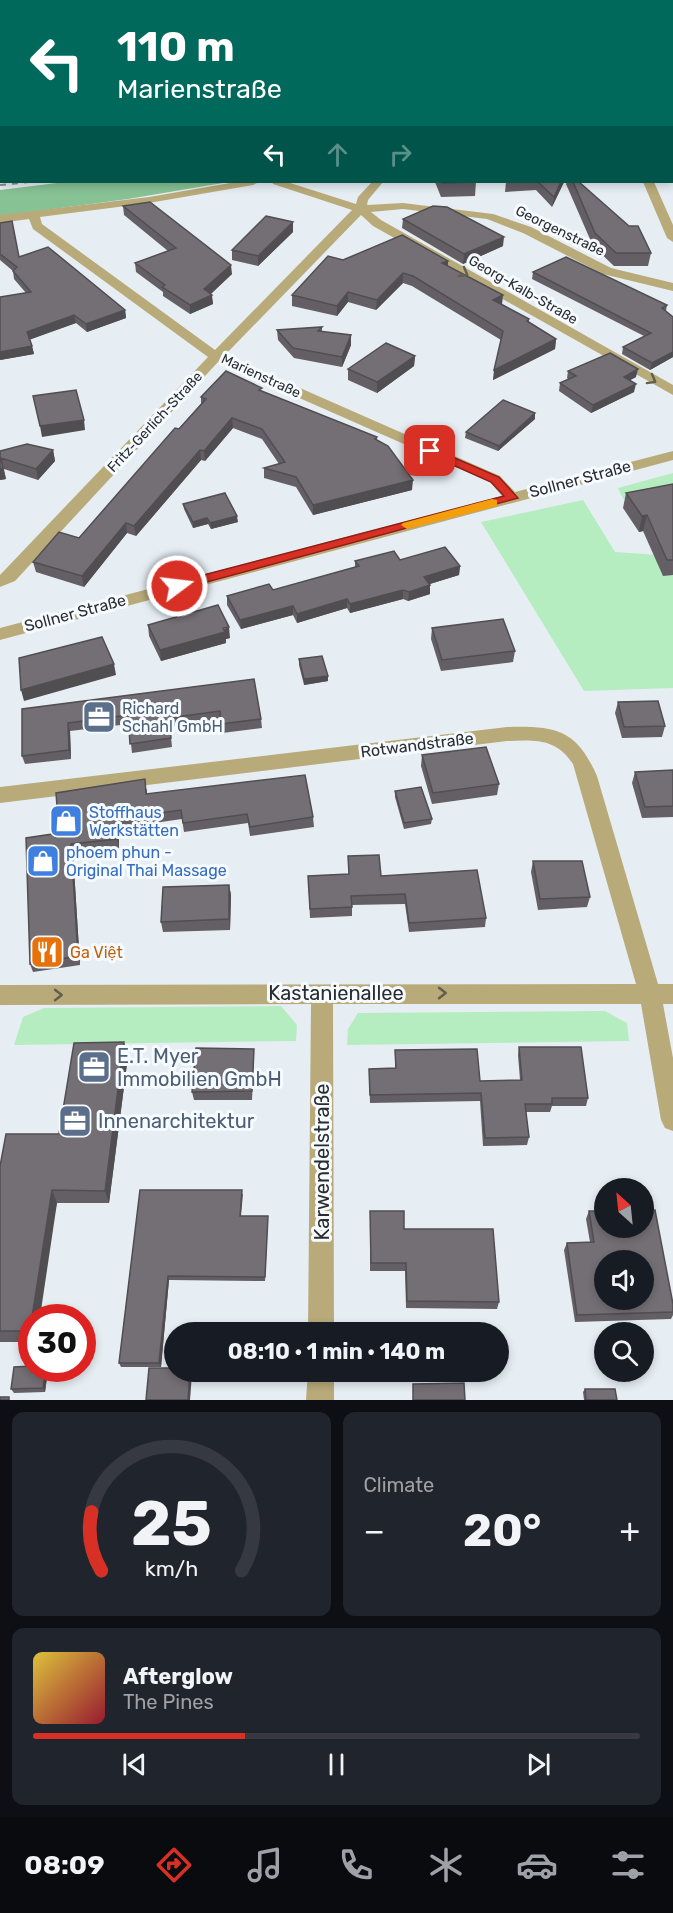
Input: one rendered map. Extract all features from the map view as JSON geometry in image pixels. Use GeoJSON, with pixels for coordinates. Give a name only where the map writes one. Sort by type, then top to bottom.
{"type":"FeatureCollection","features":[{"type":"Feature","properties":{"kind":"street"},"geometry":{"type":"LineString","coordinates":[[0,219],[149,201],[248,183]]}},
{"type":"Feature","properties":{"kind":"street"},"geometry":{"type":"LineString","coordinates":[[281,183],[361,209]]}},
{"type":"Feature","properties":{"kind":"street","name":"Fritz-Gerlich-Straße"},"geometry":{"type":"LineString","coordinates":[[0,581],[9,577],[348,218],[361,209],[362,199],[377,183]]}},
{"type":"Feature","properties":{"kind":"street"},"geometry":{"type":"LineString","coordinates":[[648,183],[673,237]]}},
{"type":"Feature","properties":{"kind":"street","name":"Georgenstraße"},"geometry":{"type":"LineString","coordinates":[[361,209],[403,206],[489,216],[527,230],[581,260],[607,271],[673,286]]}},
{"type":"Feature","properties":{"kind":"street","name":"Georg-Kalb-Straße"},"geometry":{"type":"LineString","coordinates":[[361,209],[367,217],[387,229],[673,391]]}},
{"type":"Feature","properties":{"kind":"street","name":"Marienstraße"},"geometry":{"type":"LineString","coordinates":[[34,216],[37,226],[200,346],[217,356],[495,479],[512,498]]}},
{"type":"Feature","properties":{"kind":"street","name":"Sollner Straße"},"geometry":{"type":"LineString","coordinates":[[0,634],[673,454]]}},
{"type":"Feature","properties":{"kind":"street","name":"Rotwandstraße"},"geometry":{"type":"LineString","coordinates":[[0,795],[507,734],[541,733],[563,737],[580,754],[588,776],[650,994],[673,1120]]}},
{"type":"Feature","properties":{"kind":"street","name":"Karwendelstraße"},"geometry":{"type":"LineString","coordinates":[[321,1322],[322,993]]}},
{"type":"Feature","properties":{"kind":"street","name":"Kastanienallee"},"geometry":{"type":"LineString","coordinates":[[0,995],[673,994]]}},
{"type":"Feature","properties":{"kind":"street"},"geometry":{"type":"LineString","coordinates":[[321,1382],[321,1400]]}},
{"type":"Feature","properties":{"kind":"green space"},"geometry":{"type":"Polygon","coordinates":[[[57,183],[223,183],[128,199],[0,216],[0,190],[57,183]]]}},
{"type":"Feature","properties":{"kind":"green space"},"geometry":{"type":"Polygon","coordinates":[[[673,473],[673,499],[623,499],[618,488],[673,473]]]}},
{"type":"Feature","properties":{"kind":"green space"},"geometry":{"type":"Polygon","coordinates":[[[583,500],[615,552],[673,556],[673,688],[584,691],[481,522],[583,500]]]}},
{"type":"Feature","properties":{"kind":"green space"},"geometry":{"type":"Polygon","coordinates":[[[281,1006],[297,1025],[296,1041],[14,1045],[23,1017],[44,1008],[281,1006]]]}},
{"type":"Feature","properties":{"kind":"green space"},"geometry":{"type":"Polygon","coordinates":[[[605,1011],[627,1023],[629,1041],[347,1045],[348,1029],[358,1013],[605,1011]]]}},
{"type":"Feature","properties":{"kind":"building"},"geometry":{"type":"Polygon","coordinates":[[[539,183],[561,183],[554,197],[539,183]]]}},
{"type":"Feature","properties":{"kind":"building"},"geometry":{"type":"Polygon","coordinates":[[[573,183],[580,183],[629,226],[638,226],[651,253],[616,253],[595,233],[573,183]]]}},
{"type":"Feature","properties":{"kind":"building"},"geometry":{"type":"Polygon","coordinates":[[[150,202],[231,265],[204,289],[212,295],[190,305],[162,287],[165,285],[135,263],[176,248],[123,206],[150,202]]]}},
{"type":"Feature","properties":{"kind":"building"},"geometry":{"type":"Polygon","coordinates":[[[433,206],[447,207],[504,237],[464,254],[403,219],[433,206]]]}},
{"type":"Feature","properties":{"kind":"building"},"geometry":{"type":"Polygon","coordinates":[[[266,216],[293,222],[258,256],[232,250],[266,216]]]}},
{"type":"Feature","properties":{"kind":"building"},"geometry":{"type":"Polygon","coordinates":[[[12,221],[19,257],[48,247],[125,310],[86,324],[74,315],[27,332],[32,346],[0,352],[0,297],[31,292],[13,271],[17,267],[0,254],[0,223],[12,221]]]}},
{"type":"Feature","properties":{"kind":"building"},"geometry":{"type":"Polygon","coordinates":[[[402,235],[448,261],[442,263],[503,295],[493,300],[529,319],[527,321],[556,339],[494,370],[503,331],[413,276],[403,273],[377,300],[348,292],[337,306],[292,295],[328,256],[343,260],[402,235]]]}},
{"type":"Feature","properties":{"kind":"building"},"geometry":{"type":"Polygon","coordinates":[[[566,257],[667,305],[662,308],[673,317],[673,352],[652,363],[623,347],[651,333],[533,272],[566,257]]]}},
{"type":"Feature","properties":{"kind":"building"},"geometry":{"type":"Polygon","coordinates":[[[322,327],[318,331],[351,335],[342,357],[293,348],[277,330],[322,327]]]}},
{"type":"Feature","properties":{"kind":"building"},"geometry":{"type":"Polygon","coordinates":[[[386,343],[415,356],[377,382],[348,369],[386,343]]]}},
{"type":"Feature","properties":{"kind":"building"},"geometry":{"type":"Polygon","coordinates":[[[610,353],[638,369],[624,377],[636,384],[593,405],[560,383],[576,376],[568,371],[610,353]]]}},
{"type":"Feature","properties":{"kind":"building"},"geometry":{"type":"Polygon","coordinates":[[[226,371],[262,388],[259,390],[377,437],[375,439],[388,446],[413,480],[313,505],[296,477],[264,468],[285,462],[262,429],[232,418],[204,451],[200,450],[134,526],[126,523],[82,576],[33,562],[59,532],[79,538],[175,428],[179,429],[206,399],[201,397],[226,371]]]}},
{"type":"Feature","properties":{"kind":"building"},"geometry":{"type":"Polygon","coordinates":[[[76,390],[84,420],[40,426],[33,396],[76,390]]]}},
{"type":"Feature","properties":{"kind":"building"},"geometry":{"type":"Polygon","coordinates":[[[503,400],[535,413],[499,446],[466,432],[503,400]]]}},
{"type":"Feature","properties":{"kind":"building"},"geometry":{"type":"Polygon","coordinates":[[[27,444],[53,450],[36,469],[1,458],[3,468],[0,469],[0,451],[27,444]]]}},
{"type":"Feature","properties":{"kind":"building"},"geometry":{"type":"Polygon","coordinates":[[[673,484],[673,560],[667,560],[647,515],[642,516],[626,493],[673,484]]]}},
{"type":"Feature","properties":{"kind":"building"},"geometry":{"type":"Polygon","coordinates":[[[225,493],[237,516],[210,523],[207,518],[193,522],[183,504],[225,493]]]}},
{"type":"Feature","properties":{"kind":"building"},"geometry":{"type":"Polygon","coordinates":[[[445,547],[460,566],[424,577],[430,585],[409,592],[403,590],[350,604],[347,599],[297,614],[293,606],[240,620],[227,596],[269,584],[273,590],[359,566],[355,561],[394,551],[400,560],[445,547]]]}},
{"type":"Feature","properties":{"kind":"building"},"geometry":{"type":"Polygon","coordinates":[[[218,605],[229,627],[223,628],[225,632],[160,650],[148,625],[218,605]]]}},
{"type":"Feature","properties":{"kind":"building"},"geometry":{"type":"Polygon","coordinates":[[[503,619],[515,651],[442,660],[432,628],[503,619]]]}},
{"type":"Feature","properties":{"kind":"building"},"geometry":{"type":"Polygon","coordinates":[[[102,637],[114,664],[21,690],[19,658],[102,637]]]}},
{"type":"Feature","properties":{"kind":"building"},"geometry":{"type":"Polygon","coordinates":[[[322,656],[328,676],[304,679],[299,659],[322,656]]]}},
{"type":"Feature","properties":{"kind":"building"},"geometry":{"type":"Polygon","coordinates":[[[254,679],[261,719],[221,724],[220,711],[169,718],[171,738],[130,744],[128,715],[68,723],[69,750],[22,756],[22,709],[254,679]]]}},
{"type":"Feature","properties":{"kind":"building"},"geometry":{"type":"Polygon","coordinates":[[[658,701],[665,726],[624,727],[618,702],[658,701]]]}},
{"type":"Feature","properties":{"kind":"building"},"geometry":{"type":"Polygon","coordinates":[[[486,747],[499,784],[433,793],[422,755],[486,747]]]}},
{"type":"Feature","properties":{"kind":"building"},"geometry":{"type":"Polygon","coordinates":[[[673,770],[673,806],[645,807],[635,772],[673,770]]]}},
{"type":"Feature","properties":{"kind":"building"},"geometry":{"type":"Polygon","coordinates":[[[305,775],[313,817],[250,827],[247,814],[183,823],[181,810],[117,819],[117,839],[71,844],[78,956],[30,964],[26,838],[59,833],[56,793],[145,779],[146,794],[305,775]]]}},
{"type":"Feature","properties":{"kind":"building"},"geometry":{"type":"Polygon","coordinates":[[[421,787],[432,819],[404,823],[395,791],[421,787]]]}},
{"type":"Feature","properties":{"kind":"building"},"geometry":{"type":"Polygon","coordinates":[[[379,855],[381,876],[477,870],[486,918],[409,923],[405,894],[351,896],[352,907],[310,909],[308,876],[349,874],[348,856],[379,855]]]}},
{"type":"Feature","properties":{"kind":"building"},"geometry":{"type":"Polygon","coordinates":[[[533,861],[582,861],[590,897],[540,899],[533,861]]]}},
{"type":"Feature","properties":{"kind":"building"},"geometry":{"type":"Polygon","coordinates":[[[229,885],[229,919],[161,922],[163,887],[229,885]]]}},
{"type":"Feature","properties":{"kind":"building"},"geometry":{"type":"Polygon","coordinates":[[[124,1042],[105,1191],[52,1190],[34,1304],[18,1304],[18,1331],[0,1331],[0,1166],[6,1134],[59,1134],[74,1043],[124,1042]]]}},
{"type":"Feature","properties":{"kind":"building"},"geometry":{"type":"Polygon","coordinates":[[[519,1047],[581,1047],[588,1098],[552,1098],[552,1104],[525,1104],[529,1137],[485,1138],[481,1093],[370,1095],[369,1069],[396,1068],[395,1050],[477,1049],[480,1081],[522,1080],[519,1047]]]}},
{"type":"Feature","properties":{"kind":"building"},"geometry":{"type":"Polygon","coordinates":[[[196,1048],[254,1049],[252,1091],[192,1092],[196,1048]]]}},
{"type":"Feature","properties":{"kind":"building"},"geometry":{"type":"Polygon","coordinates":[[[140,1190],[242,1190],[240,1216],[268,1216],[265,1277],[168,1276],[159,1363],[119,1363],[140,1190]]]}},
{"type":"Feature","properties":{"kind":"building"},"geometry":{"type":"Polygon","coordinates":[[[655,1210],[673,1312],[577,1315],[567,1243],[594,1242],[589,1211],[594,1211],[594,1238],[654,1238],[655,1210]]]}},
{"type":"Feature","properties":{"kind":"building"},"geometry":{"type":"Polygon","coordinates":[[[370,1211],[404,1211],[404,1229],[493,1229],[499,1302],[407,1301],[406,1263],[371,1263],[370,1211]]]}},
{"type":"Feature","properties":{"kind":"building"},"geometry":{"type":"Polygon","coordinates":[[[14,1367],[18,1367],[18,1382],[44,1382],[43,1388],[11,1389],[14,1367]]]}},
{"type":"Feature","properties":{"kind":"building"},"geometry":{"type":"Polygon","coordinates":[[[149,1368],[164,1368],[164,1382],[189,1382],[188,1400],[146,1400],[149,1368]]]}},
{"type":"Feature","properties":{"kind":"building"},"geometry":{"type":"Polygon","coordinates":[[[464,1383],[465,1400],[413,1400],[413,1384],[464,1383]]]}},
{"type":"Feature","properties":{"kind":"building"},"geometry":{"type":"Polygon","coordinates":[[[585,1389],[615,1389],[617,1400],[586,1400],[585,1389]]]}},
{"type":"Feature","properties":{"kind":"building"},"geometry":{"type":"Polygon","coordinates":[[[0,1397],[9,1397],[9,1400],[0,1400],[0,1397]]]}},
{"type":"Feature","properties":{"kind":"railway"},"geometry":{"type":"LineString","coordinates":[[0,185],[19,183]]}},
{"type":"Feature","properties":{"kind":"slow traffic"},"geometry":{"type":"LineString","coordinates":[[407,525],[492,503]]}},
{"type":"Feature","properties":{"kind":"place","name":"Richard Schahl GmbH"},"geometry":{"type":"Point","coordinates":[99,717]}},
{"type":"Feature","properties":{"kind":"place","name":"Stoffhaus Werkstätten"},"geometry":{"type":"Point","coordinates":[66,821]}},
{"type":"Feature","properties":{"kind":"place","name":"phoem phun - Original Thai Massage"},"geometry":{"type":"Point","coordinates":[43,861]}},
{"type":"Feature","properties":{"kind":"place","name":"Ga Việt"},"geometry":{"type":"Point","coordinates":[47,952]}},
{"type":"Feature","properties":{"kind":"place","name":"E.T. Myer Immobilien GmbH"},"geometry":{"type":"Point","coordinates":[94,1067]}},
{"type":"Feature","properties":{"kind":"place","name":"Innenarchitektur"},"geometry":{"type":"Point","coordinates":[75,1121]}},
{"type":"Feature","properties":{"kind":"route"},"geometry":{"type":"LineString","coordinates":[[177,586],[512,498],[495,479],[430,451]]}}]}
